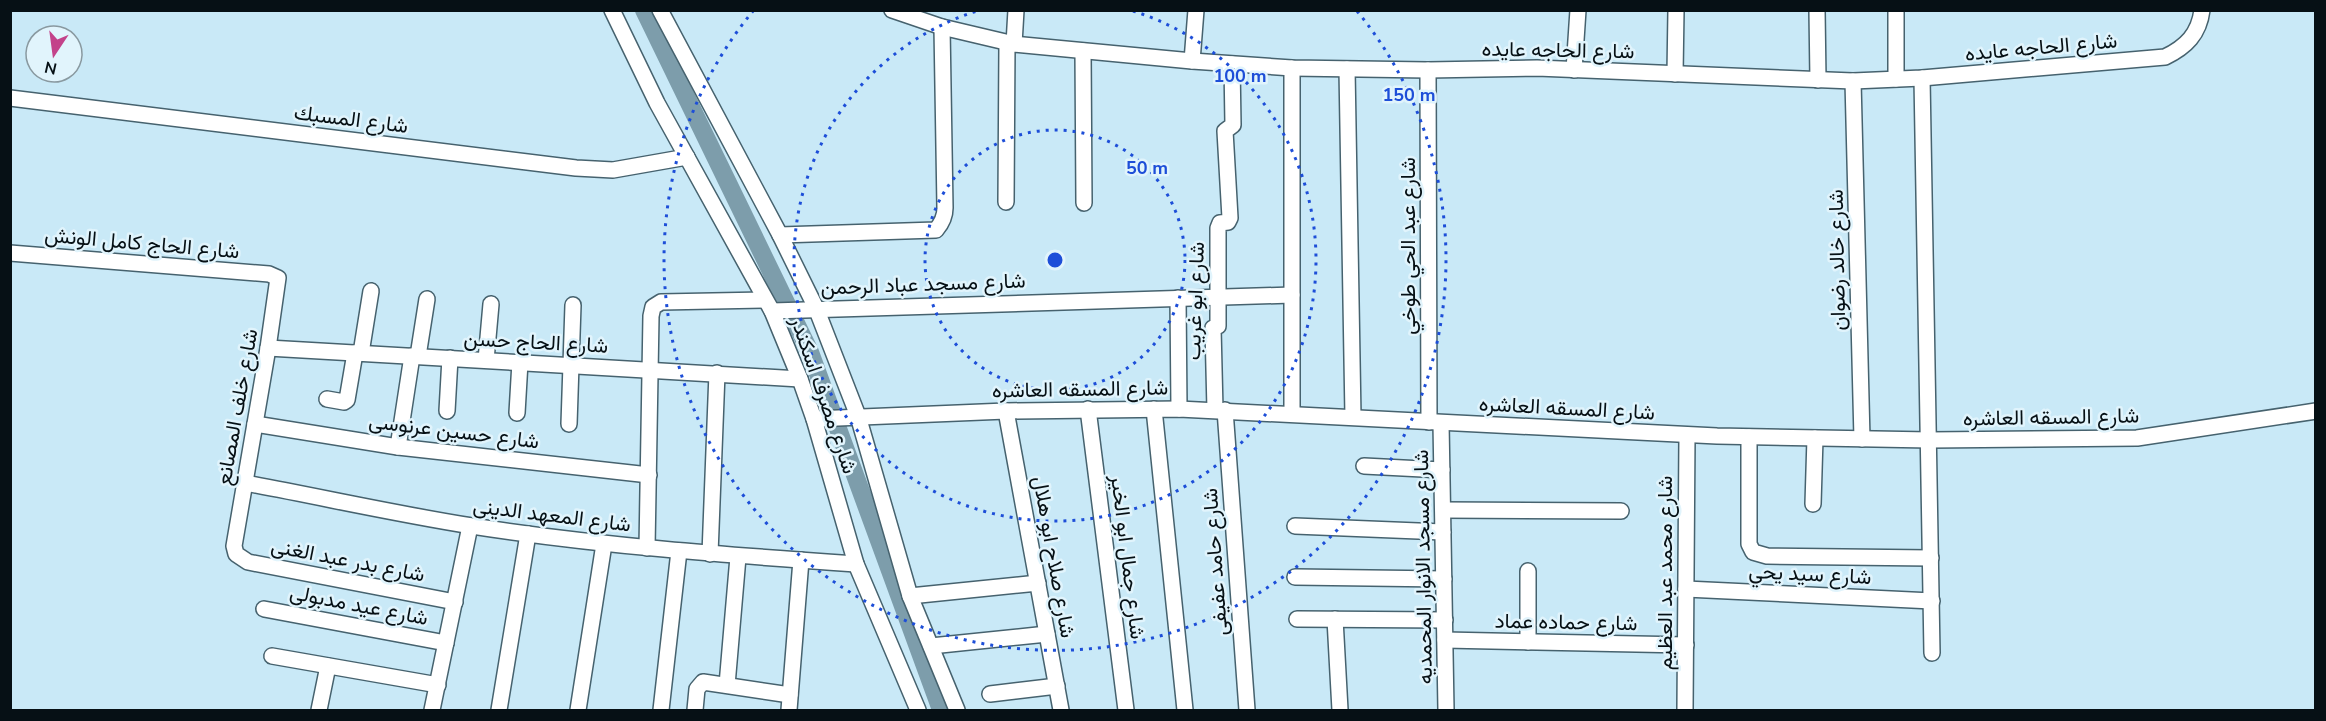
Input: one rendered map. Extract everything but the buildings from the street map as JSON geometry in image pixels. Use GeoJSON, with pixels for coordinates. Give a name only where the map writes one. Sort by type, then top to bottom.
{"type":"FeatureCollection","features":[{"type":"Feature","properties":{"kind":"street","name":"شارع مصرف اسكندر"},"geometry":{"type":"LineString","coordinates":[[612,10],[657,103],[769,305],[814,419],[856,564],[918,711]]}},
{"type":"Feature","properties":{"kind":"street","name":"شارع مصرف اسكندر"},"geometry":{"type":"LineString","coordinates":[[660,10],[780,235],[816,308],[858,416],[910,596],[957,711]]}},
{"type":"Feature","properties":{"kind":"street","name":"شارع الحاجه عايده"},"geometry":{"type":"LineString","coordinates":[[892,10],[942,27],[1010,43],[1232,64],[1347,69],[1509,68],[1853,81],[1896,80],[2165,57],[2188,43],[2196,32],[2202,10]]}},
{"type":"Feature","properties":{"kind":"street"},"geometry":{"type":"LineString","coordinates":[[1006,202],[1010,43],[1016,10]]}},
{"type":"Feature","properties":{"kind":"street"},"geometry":{"type":"LineString","coordinates":[[1192,61],[1196,10]]}},
{"type":"Feature","properties":{"kind":"street"},"geometry":{"type":"LineString","coordinates":[[1574,70],[1578,10]]}},
{"type":"Feature","properties":{"kind":"street"},"geometry":{"type":"LineString","coordinates":[[1675,74],[1676,10]]}},
{"type":"Feature","properties":{"kind":"street"},"geometry":{"type":"LineString","coordinates":[[1817,10],[1818,80]]}},
{"type":"Feature","properties":{"kind":"street"},"geometry":{"type":"LineString","coordinates":[[1896,10],[1896,80]]}},
{"type":"Feature","properties":{"kind":"street"},"geometry":{"type":"LineString","coordinates":[[780,235],[936,230],[941,225],[945,217],[942,27]]}},
{"type":"Feature","properties":{"kind":"street"},"geometry":{"type":"LineString","coordinates":[[1083,51],[1084,204]]}},
{"type":"Feature","properties":{"kind":"street","name":"شارع ابو غريب"},"geometry":{"type":"LineString","coordinates":[[1220,410],[1213,328],[1218,326],[1218,225],[1221,222],[1228,222],[1230,218],[1225,131],[1233,125],[1232,64]]}},
{"type":"Feature","properties":{"kind":"street"},"geometry":{"type":"LineString","coordinates":[[1292,68],[1293,413]]}},
{"type":"Feature","properties":{"kind":"street"},"geometry":{"type":"LineString","coordinates":[[1347,69],[1353,417]]}},
{"type":"Feature","properties":{"kind":"street","name":"شارع عبد الحي طوخي"},"geometry":{"type":"LineString","coordinates":[[1428,70],[1435,423]]}},
{"type":"Feature","properties":{"kind":"street"},"geometry":{"type":"LineString","coordinates":[[1922,78],[1932,654]]}},
{"type":"Feature","properties":{"kind":"street","name":"شارع خالد رضوان"},"geometry":{"type":"LineString","coordinates":[[1853,81],[1862,439]]}},
{"type":"Feature","properties":{"kind":"street","name":"شارع المسبك"},"geometry":{"type":"LineString","coordinates":[[10,98],[576,168],[613,170],[687,157]]}},
{"type":"Feature","properties":{"kind":"street","name":"شارع الحاج كامل الونش"},"geometry":{"type":"LineString","coordinates":[[10,253],[270,274]]}},
{"type":"Feature","properties":{"kind":"street","name":"شارع خلف المصانع"},"geometry":{"type":"LineString","coordinates":[[236,554],[234,546],[279,281],[270,274]]}},
{"type":"Feature","properties":{"kind":"street"},"geometry":{"type":"LineString","coordinates":[[327,399],[346,401],[371,291]]}},
{"type":"Feature","properties":{"kind":"street","name":"شارع مسجد عباد الرحمن"},"geometry":{"type":"LineString","coordinates":[[647,548],[651,311],[661,302],[816,308],[1292,295]]}},
{"type":"Feature","properties":{"kind":"street"},"geometry":{"type":"LineString","coordinates":[[1178,298],[1179,409]]}},
{"type":"Feature","properties":{"kind":"street"},"geometry":{"type":"LineString","coordinates":[[398,447],[427,299]]}},
{"type":"Feature","properties":{"kind":"street"},"geometry":{"type":"LineString","coordinates":[[486,360],[491,304]]}},
{"type":"Feature","properties":{"kind":"street"},"geometry":{"type":"LineString","coordinates":[[569,424],[573,304]]}},
{"type":"Feature","properties":{"kind":"street","name":"شارع الحاج حسن"},"geometry":{"type":"LineString","coordinates":[[268,348],[800,379]]}},
{"type":"Feature","properties":{"kind":"street"},"geometry":{"type":"LineString","coordinates":[[447,411],[450,358]]}},
{"type":"Feature","properties":{"kind":"street"},"geometry":{"type":"LineString","coordinates":[[517,412],[520,362]]}},
{"type":"Feature","properties":{"kind":"street"},"geometry":{"type":"LineString","coordinates":[[710,554],[717,373]]}},
{"type":"Feature","properties":{"kind":"street","name":"شارع جمال ابو الخير"},"geometry":{"type":"LineString","coordinates":[[1088,409],[1126,711]]}},
{"type":"Feature","properties":{"kind":"street"},"geometry":{"type":"LineString","coordinates":[[1154,409],[1185,711]]}},
{"type":"Feature","properties":{"kind":"street","name":"شارع المسقه العاشره"},"geometry":{"type":"LineString","coordinates":[[814,419],[1006,411],[1179,409],[1293,413],[1435,423],[1687,435],[1930,440],[2138,438],[2316,411]]}},
{"type":"Feature","properties":{"kind":"street","name":"شارع حامد عفيفى"},"geometry":{"type":"LineString","coordinates":[[1220,410],[1247,711]]}},
{"type":"Feature","properties":{"kind":"street","name":"شارع صلاح ابو هلال"},"geometry":{"type":"LineString","coordinates":[[1006,411],[1061,711]]}},
{"type":"Feature","properties":{"kind":"street","name":"شارع مسجد الانوار المحمديه"},"geometry":{"type":"LineString","coordinates":[[1435,423],[1442,470],[1446,711]]}},
{"type":"Feature","properties":{"kind":"street","name":"شارع حسين عرنوسى"},"geometry":{"type":"LineString","coordinates":[[255,424],[398,447],[649,475]]}},
{"type":"Feature","properties":{"kind":"street","name":"شارع محمد عبد العظيم"},"geometry":{"type":"LineString","coordinates":[[1686,711],[1687,435]]}},
{"type":"Feature","properties":{"kind":"street"},"geometry":{"type":"LineString","coordinates":[[1749,437],[1749,544],[1753,552],[1759,555],[1931,558]]}},
{"type":"Feature","properties":{"kind":"street"},"geometry":{"type":"LineString","coordinates":[[1813,504],[1815,438]]}},
{"type":"Feature","properties":{"kind":"street"},"geometry":{"type":"LineString","coordinates":[[1364,466],[1442,470]]}},
{"type":"Feature","properties":{"kind":"street","name":"شارع المعهد الدينى"},"geometry":{"type":"LineString","coordinates":[[245,483],[470,526],[528,534],[679,552],[856,564]]}},
{"type":"Feature","properties":{"kind":"street"},"geometry":{"type":"LineString","coordinates":[[1443,510],[1622,511]]}},
{"type":"Feature","properties":{"kind":"street"},"geometry":{"type":"LineString","coordinates":[[432,711],[470,526]]}},
{"type":"Feature","properties":{"kind":"street"},"geometry":{"type":"LineString","coordinates":[[1295,526],[1443,532]]}},
{"type":"Feature","properties":{"kind":"street"},"geometry":{"type":"LineString","coordinates":[[500,711],[528,534]]}},
{"type":"Feature","properties":{"kind":"street"},"geometry":{"type":"LineString","coordinates":[[578,711],[604,544]]}},
{"type":"Feature","properties":{"kind":"street"},"geometry":{"type":"LineString","coordinates":[[661,711],[679,552]]}},
{"type":"Feature","properties":{"kind":"street","name":"شارع بدر عبد الغنى"},"geometry":{"type":"LineString","coordinates":[[236,554],[248,562],[455,602]]}},
{"type":"Feature","properties":{"kind":"street"},"geometry":{"type":"LineString","coordinates":[[727,685],[738,557]]}},
{"type":"Feature","properties":{"kind":"street"},"geometry":{"type":"LineString","coordinates":[[789,711],[801,560]]}},
{"type":"Feature","properties":{"kind":"street"},"geometry":{"type":"LineString","coordinates":[[1528,571],[1528,642]]}},
{"type":"Feature","properties":{"kind":"street"},"geometry":{"type":"LineString","coordinates":[[1295,577],[1444,579]]}},
{"type":"Feature","properties":{"kind":"street"},"geometry":{"type":"LineString","coordinates":[[910,596],[1038,583]]}},
{"type":"Feature","properties":{"kind":"street","name":"شارع سيد يحي"},"geometry":{"type":"LineString","coordinates":[[1686,589],[1932,600]]}},
{"type":"Feature","properties":{"kind":"street","name":"شارع عيد مدبولى"},"geometry":{"type":"LineString","coordinates":[[264,609],[446,643]]}},
{"type":"Feature","properties":{"kind":"street"},"geometry":{"type":"LineString","coordinates":[[1296,619],[1445,620]]}},
{"type":"Feature","properties":{"kind":"street"},"geometry":{"type":"LineString","coordinates":[[1335,620],[1340,711]]}},
{"type":"Feature","properties":{"kind":"street"},"geometry":{"type":"LineString","coordinates":[[931,646],[1047,634]]}},
{"type":"Feature","properties":{"kind":"street","name":"شارع حماده عماد"},"geometry":{"type":"LineString","coordinates":[[1445,640],[1686,645]]}},
{"type":"Feature","properties":{"kind":"street"},"geometry":{"type":"LineString","coordinates":[[272,656],[438,685]]}},
{"type":"Feature","properties":{"kind":"street"},"geometry":{"type":"LineString","coordinates":[[319,711],[328,666]]}},
{"type":"Feature","properties":{"kind":"street"},"geometry":{"type":"LineString","coordinates":[[695,711],[699,684],[704,682],[790,695]]}},
{"type":"Feature","properties":{"kind":"street"},"geometry":{"type":"LineString","coordinates":[[990,694],[1057,686]]}},
{"type":"Feature","properties":{"kind":"waterway"},"geometry":{"type":"LineString","coordinates":[[644,10],[810,352],[941,710]]}}]}
